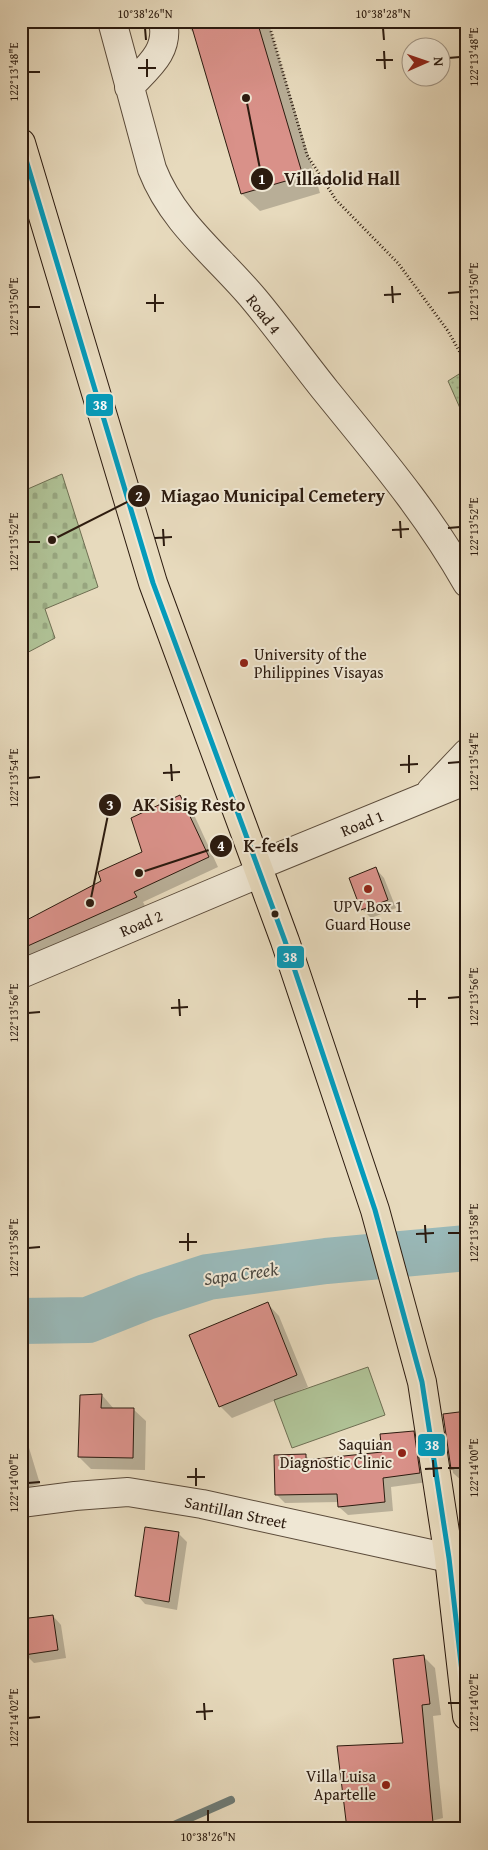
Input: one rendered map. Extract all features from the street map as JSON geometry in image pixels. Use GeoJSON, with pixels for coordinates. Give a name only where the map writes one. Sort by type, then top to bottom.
{"type":"FeatureCollection","features":[{"type":"Feature","properties":{"kind":"main road"},"geometry":{"type":"LineString","coordinates":[[21,143],[153,583],[260,873],[375,1210],[422,1382],[449,1558],[467,1716]]}},
{"type":"Feature","properties":{"kind":"street","name":"Road 4"},"geometry":{"type":"LineString","coordinates":[[112,21],[152,169],[161,192],[214,257],[254,298],[288,344],[415,500],[443,541],[467,583]]}},
{"type":"Feature","properties":{"kind":"street"},"geometry":{"type":"LineString","coordinates":[[129,87],[158,55],[166,37],[163,21]]}},
{"type":"Feature","properties":{"kind":"street"},"geometry":{"type":"LineString","coordinates":[[425,797],[467,753]]}},
{"type":"Feature","properties":{"kind":"street","name":"Road 1"},"geometry":{"type":"LineString","coordinates":[[260,873],[425,797],[467,780]]}},
{"type":"Feature","properties":{"kind":"street","name":"Road 1"},"geometry":{"type":"LineString","coordinates":[[260,873],[467,797]]}},
{"type":"Feature","properties":{"kind":"street","name":"Road 2"},"geometry":{"type":"LineString","coordinates":[[21,974],[260,873]]}},
{"type":"Feature","properties":{"kind":"street","name":"Santillan Street"},"geometry":{"type":"LineString","coordinates":[[21,1504],[75,1496],[128,1492],[202,1504],[449,1558]]}},
{"type":"Feature","properties":{"kind":"path"},"geometry":{"type":"LineString","coordinates":[[268,21],[307,155],[336,200],[398,263],[448,331],[467,365]]}},
{"type":"Feature","properties":{"kind":"green space"},"geometry":{"type":"Polygon","coordinates":[[[467,369],[467,424],[448,381],[467,369]]]}},
{"type":"Feature","properties":{"kind":"green space"},"geometry":{"type":"Polygon","coordinates":[[[62,474],[98,587],[45,609],[55,638],[21,656],[21,492],[62,474]]]}},
{"type":"Feature","properties":{"kind":"green space"},"geometry":{"type":"Polygon","coordinates":[[[368,1367],[385,1415],[292,1448],[274,1400],[368,1367]]]}},
{"type":"Feature","properties":{"kind":"building"},"geometry":{"type":"Polygon","coordinates":[[[190,21],[257,21],[303,176],[241,194],[190,21]]]}},
{"type":"Feature","properties":{"kind":"building"},"geometry":{"type":"Polygon","coordinates":[[[180,795],[209,857],[134,892],[137,897],[21,949],[21,923],[101,881],[98,872],[142,852],[131,818],[180,795]]]}},
{"type":"Feature","properties":{"kind":"building","name":"UPV Box 1 Guard House"},"geometry":{"type":"Polygon","coordinates":[[[376,867],[388,900],[361,910],[349,878],[376,867]]]}},
{"type":"Feature","properties":{"kind":"building"},"geometry":{"type":"Polygon","coordinates":[[[268,1302],[297,1375],[219,1407],[189,1335],[268,1302]]]}},
{"type":"Feature","properties":{"kind":"building"},"geometry":{"type":"Polygon","coordinates":[[[102,1394],[101,1408],[134,1408],[133,1458],[78,1457],[80,1395],[102,1394]]]}},
{"type":"Feature","properties":{"kind":"building"},"geometry":{"type":"Polygon","coordinates":[[[467,1411],[467,1467],[451,1469],[443,1414],[467,1411]]]}},
{"type":"Feature","properties":{"kind":"building"},"geometry":{"type":"Polygon","coordinates":[[[414,1431],[420,1473],[383,1478],[385,1502],[338,1507],[337,1494],[275,1495],[274,1455],[306,1454],[306,1460],[382,1452],[380,1434],[414,1431]]]}},
{"type":"Feature","properties":{"kind":"building"},"geometry":{"type":"Polygon","coordinates":[[[145,1527],[179,1532],[169,1602],[135,1596],[145,1527]]]}},
{"type":"Feature","properties":{"kind":"building"},"geometry":{"type":"Polygon","coordinates":[[[53,1615],[58,1650],[24,1655],[21,1619],[53,1615]]]}},
{"type":"Feature","properties":{"kind":"building","name":"Villa Luisa Apartelle"},"geometry":{"type":"Polygon","coordinates":[[[424,1655],[430,1704],[422,1705],[433,1823],[376,1829],[347,1829],[337,1746],[403,1743],[393,1659],[424,1655]]]}},
{"type":"Feature","properties":{"kind":"waterway","name":"Sapa Creek"},"geometry":{"type":"LineString","coordinates":[[21,1321],[88,1320],[146,1297],[208,1277],[326,1261],[467,1248]]}},
{"type":"Feature","properties":{"kind":"waterway"},"geometry":{"type":"LineString","coordinates":[[165,1829],[231,1800]]}},
{"type":"Feature","properties":{"kind":"transit line","name":"38"},"geometry":{"type":"LineString","coordinates":[[21,143],[153,583],[285,941],[375,1210],[422,1382],[449,1558],[467,1716]]}},
{"type":"Feature","properties":{"kind":"place","name":"Villadolid Hall"},"geometry":{"type":"Point","coordinates":[246,98]}},
{"type":"Feature","properties":{"kind":"place","name":"Miagao Municipal Cemetery"},"geometry":{"type":"Point","coordinates":[52,540]}},
{"type":"Feature","properties":{"kind":"place","name":"University of the Philippines Visayas"},"geometry":{"type":"Point","coordinates":[244,663]}},
{"type":"Feature","properties":{"kind":"place","name":"K-feels"},"geometry":{"type":"Point","coordinates":[139,873]}},
{"type":"Feature","properties":{"kind":"place","name":"UPV Box 1 Guard House"},"geometry":{"type":"Point","coordinates":[368,889]}},
{"type":"Feature","properties":{"kind":"place","name":"AK Sisig Resto"},"geometry":{"type":"Point","coordinates":[90,903]}},
{"type":"Feature","properties":{"kind":"place","name":"Saquian Diagnostic Clinic"},"geometry":{"type":"Point","coordinates":[402,1453]}},
{"type":"Feature","properties":{"kind":"place","name":"Villa Luisa Apartelle"},"geometry":{"type":"Point","coordinates":[386,1785]}}]}
